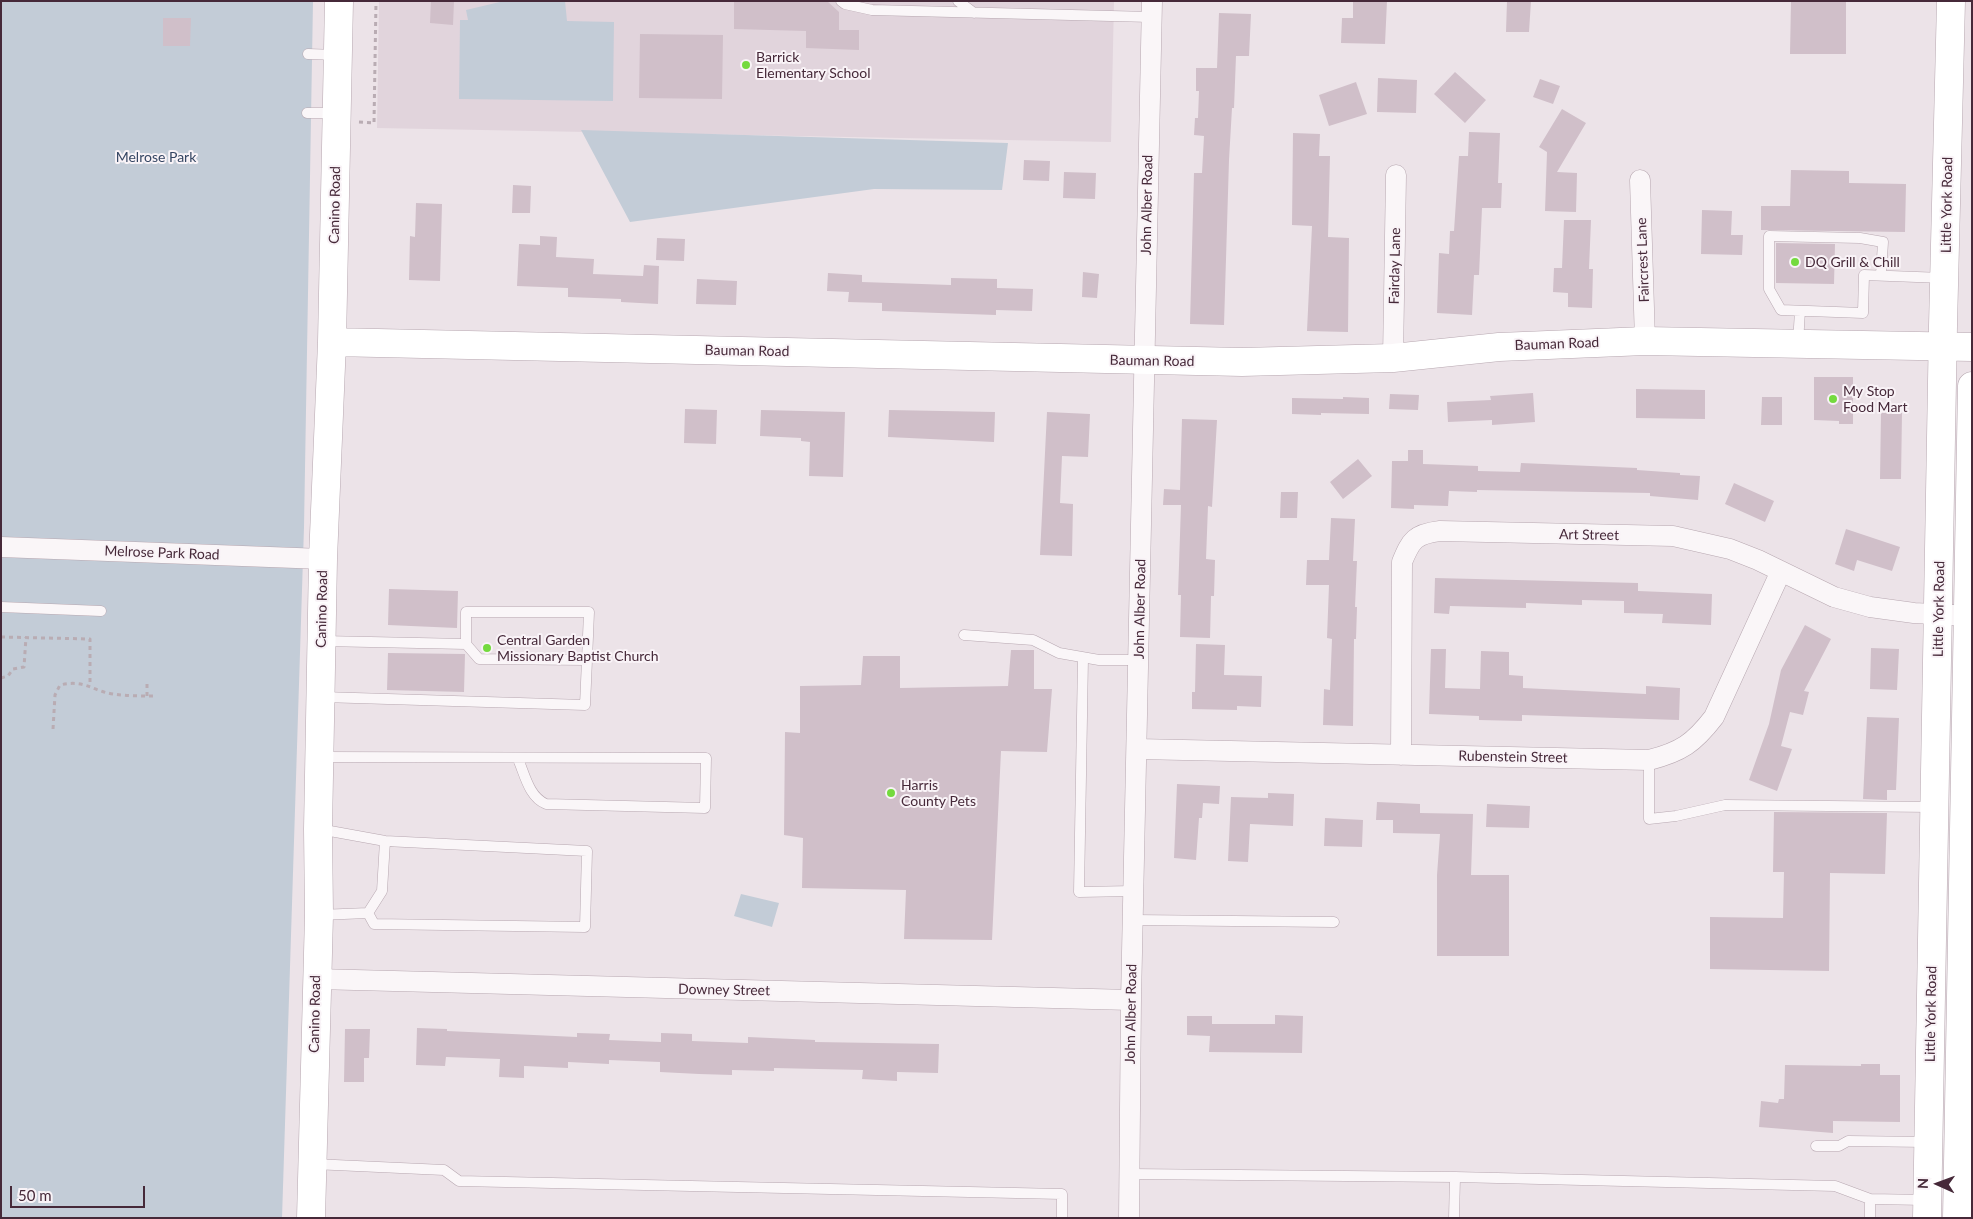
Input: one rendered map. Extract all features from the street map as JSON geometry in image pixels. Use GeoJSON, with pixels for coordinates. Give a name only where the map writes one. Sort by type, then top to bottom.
{"type":"FeatureCollection","features":[{"type":"Feature","properties":{"kind":"street","name":"Canino Road"},"geometry":{"type":"LineString","coordinates":[[311,1218],[319,915],[318,828],[323,559],[332,342],[347,118],[338,55],[339,1]]}},
{"type":"Feature","properties":{"kind":"street","name":"Little York Road"},"geometry":{"type":"LineString","coordinates":[[1927,1209],[1951,1]]}},
{"type":"Feature","properties":{"kind":"street","name":"John Alber Road"},"geometry":{"type":"LineString","coordinates":[[1129,1218],[1131,1000],[1151,9]]}},
{"type":"Feature","properties":{"kind":"street","name":"Fairday Lane"},"geometry":{"type":"LineString","coordinates":[[1393,358],[1396,175]]}},
{"type":"Feature","properties":{"kind":"street","name":"Faircrest Lane"},"geometry":{"type":"LineString","coordinates":[[1640,180],[1645,340]]}},
{"type":"Feature","properties":{"kind":"street","name":"Bauman Road"},"geometry":{"type":"LineString","coordinates":[[332,342],[1242,362],[1393,358],[1499,347],[1645,340],[1972,347]]}},
{"type":"Feature","properties":{"kind":"street","name":"Little York Road"},"geometry":{"type":"LineString","coordinates":[[1962,1207],[1972,386]]}},
{"type":"Feature","properties":{"kind":"street","name":"Art Street"},"geometry":{"type":"LineString","coordinates":[[1401,755],[1402,562],[1408,547],[1416,537],[1426,532],[1674,536],[1730,549],[1834,597],[1870,607],[1914,613],[1970,616]]}},
{"type":"Feature","properties":{"kind":"street","name":"Melrose Park Road"},"geometry":{"type":"LineString","coordinates":[[1,547],[323,559]]}},
{"type":"Feature","properties":{"kind":"street","name":"Rubenstein Street"},"geometry":{"type":"LineString","coordinates":[[1136,749],[1649,760],[1670,755],[1685,748],[1700,735],[1714,717],[1781,572]]}},
{"type":"Feature","properties":{"kind":"street"},"geometry":{"type":"LineString","coordinates":[[1933,891],[1967,891]]}},
{"type":"Feature","properties":{"kind":"street","name":"Downey Street"},"geometry":{"type":"LineString","coordinates":[[316,979],[1131,1000]]}},
{"type":"Feature","properties":{"kind":"street"},"geometry":{"type":"LineString","coordinates":[[1927,1209],[1962,1207]]}},
{"type":"Feature","properties":{"kind":"lane"},"geometry":{"type":"LineString","coordinates":[[841,1],[845,4],[872,10],[974,13],[1151,9]]}},
{"type":"Feature","properties":{"kind":"lane"},"geometry":{"type":"LineString","coordinates":[[958,1],[974,13]]}},
{"type":"Feature","properties":{"kind":"lane"},"geometry":{"type":"LineString","coordinates":[[308,54],[338,55]]}},
{"type":"Feature","properties":{"kind":"lane"},"geometry":{"type":"LineString","coordinates":[[307,113],[347,118]]}},
{"type":"Feature","properties":{"kind":"lane"},"geometry":{"type":"LineString","coordinates":[[1882,275],[1883,242],[1860,238],[1769,236],[1769,289],[1781,310],[1862,313],[1864,275],[1945,278]]}},
{"type":"Feature","properties":{"kind":"lane"},"geometry":{"type":"LineString","coordinates":[[1798,344],[1800,311]]}},
{"type":"Feature","properties":{"kind":"lane"},"geometry":{"type":"LineString","coordinates":[[1,607],[101,611]]}},
{"type":"Feature","properties":{"kind":"lane"},"geometry":{"type":"LineString","coordinates":[[321,697],[585,705],[588,612],[466,612],[466,644],[479,659],[586,660]]}},
{"type":"Feature","properties":{"kind":"lane"},"geometry":{"type":"LineString","coordinates":[[964,635],[1033,640],[1059,654],[1083,658],[1138,660]]}},
{"type":"Feature","properties":{"kind":"lane"},"geometry":{"type":"LineString","coordinates":[[322,641],[466,644]]}},
{"type":"Feature","properties":{"kind":"lane"},"geometry":{"type":"LineString","coordinates":[[1083,658],[1079,892],[1133,891]]}},
{"type":"Feature","properties":{"kind":"lane"},"geometry":{"type":"LineString","coordinates":[[319,757],[706,758],[705,808],[546,804],[539,801],[533,794],[518,759]]}},
{"type":"Feature","properties":{"kind":"lane"},"geometry":{"type":"LineString","coordinates":[[1649,760],[1649,819],[1676,816],[1725,804],[1934,807]]}},
{"type":"Feature","properties":{"kind":"lane"},"geometry":{"type":"LineString","coordinates":[[318,828],[385,841],[587,851],[585,927],[374,924],[368,913]]}},
{"type":"Feature","properties":{"kind":"lane"},"geometry":{"type":"LineString","coordinates":[[368,913],[382,891],[385,841]]}},
{"type":"Feature","properties":{"kind":"lane"},"geometry":{"type":"LineString","coordinates":[[319,915],[368,913]]}},
{"type":"Feature","properties":{"kind":"lane"},"geometry":{"type":"LineString","coordinates":[[1133,920],[1334,922]]}},
{"type":"Feature","properties":{"kind":"lane"},"geometry":{"type":"LineString","coordinates":[[1816,1146],[1839,1146],[1848,1141],[1928,1142]]}},
{"type":"Feature","properties":{"kind":"lane"},"geometry":{"type":"LineString","coordinates":[[312,1164],[444,1170],[459,1181],[1062,1194],[1062,1218]]}},
{"type":"Feature","properties":{"kind":"lane"},"geometry":{"type":"LineString","coordinates":[[1129,1174],[1455,1177],[1835,1186],[1870,1199],[1927,1209]]}},
{"type":"Feature","properties":{"kind":"lane"},"geometry":{"type":"LineString","coordinates":[[1454,1218],[1455,1177]]}},
{"type":"Feature","properties":{"kind":"lane"},"geometry":{"type":"LineString","coordinates":[[1870,1199],[1870,1218]]}},
{"type":"Feature","properties":{"kind":"path"},"geometry":{"type":"LineString","coordinates":[[347,118],[374,123],[376,1]]}},
{"type":"Feature","properties":{"kind":"path"},"geometry":{"type":"LineString","coordinates":[[1,637],[90,639],[90,685]]}},
{"type":"Feature","properties":{"kind":"path"},"geometry":{"type":"LineString","coordinates":[[1,678],[8,676],[13,669],[24,666],[26,637]]}},
{"type":"Feature","properties":{"kind":"path"},"geometry":{"type":"LineString","coordinates":[[147,681],[147,696]]}},
{"type":"Feature","properties":{"kind":"path"},"geometry":{"type":"LineString","coordinates":[[52,729],[55,695],[60,686],[69,683],[90,685],[101,691],[113,694],[153,696]]}},
{"type":"Feature","properties":{"kind":"shaded area","name":"Barrick Elementary School"},"geometry":{"type":"Polygon","coordinates":[[[379,1],[1114,1],[1111,142],[377,128],[379,1]]]}},
{"type":"Feature","properties":{"kind":"green space","name":"Melrose Park"},"geometry":{"type":"Polygon","coordinates":[[[1,1],[313,1],[304,527],[282,1218],[1,1218],[1,1]]]}},
{"type":"Feature","properties":{"kind":"green space"},"geometry":{"type":"Polygon","coordinates":[[[504,1],[565,1],[567,21],[614,22],[613,101],[459,99],[460,20],[468,20],[466,10],[504,1]]]}},
{"type":"Feature","properties":{"kind":"green space"},"geometry":{"type":"Polygon","coordinates":[[[581,130],[1008,143],[1002,190],[874,189],[630,222],[581,130]]]}},
{"type":"Feature","properties":{"kind":"green space"},"geometry":{"type":"Polygon","coordinates":[[[741,894],[779,903],[772,927],[734,916],[741,894]]]}},
{"type":"Feature","properties":{"kind":"building"},"geometry":{"type":"Polygon","coordinates":[[[431,1],[454,1],[453,25],[430,23],[431,1]]]}},
{"type":"Feature","properties":{"kind":"building"},"geometry":{"type":"Polygon","coordinates":[[[734,1],[827,1],[839,12],[839,30],[859,30],[859,50],[806,48],[806,31],[734,29],[734,1]]]}},
{"type":"Feature","properties":{"kind":"building"},"geometry":{"type":"Polygon","coordinates":[[[1353,1],[1387,1],[1385,44],[1341,43],[1342,18],[1353,18],[1353,1]]]}},
{"type":"Feature","properties":{"kind":"building"},"geometry":{"type":"Polygon","coordinates":[[[1507,1],[1531,1],[1529,32],[1506,32],[1507,1]]]}},
{"type":"Feature","properties":{"kind":"building"},"geometry":{"type":"Polygon","coordinates":[[[1791,1],[1846,1],[1846,54],[1790,54],[1791,1]]]}},
{"type":"Feature","properties":{"kind":"building"},"geometry":{"type":"Polygon","coordinates":[[[1219,13],[1251,14],[1249,56],[1236,56],[1229,160],[1224,325],[1190,324],[1194,173],[1202,173],[1204,136],[1194,135],[1195,118],[1198,118],[1199,91],[1196,91],[1196,68],[1217,68],[1219,13]]]}},
{"type":"Feature","properties":{"kind":"building"},"geometry":{"type":"Polygon","coordinates":[[[163,18],[191,18],[190,46],[163,46],[163,18]]]}},
{"type":"Feature","properties":{"kind":"building"},"geometry":{"type":"Polygon","coordinates":[[[640,34],[723,35],[722,99],[639,98],[640,34]]]}},
{"type":"Feature","properties":{"kind":"building"},"geometry":{"type":"Polygon","coordinates":[[[1455,72],[1486,100],[1465,123],[1434,94],[1455,72]]]}},
{"type":"Feature","properties":{"kind":"building"},"geometry":{"type":"Polygon","coordinates":[[[1378,78],[1417,80],[1416,113],[1377,112],[1378,78]]]}},
{"type":"Feature","properties":{"kind":"building"},"geometry":{"type":"Polygon","coordinates":[[[1540,79],[1560,86],[1553,104],[1533,97],[1540,79]]]}},
{"type":"Feature","properties":{"kind":"building"},"geometry":{"type":"Polygon","coordinates":[[[1356,82],[1367,114],[1329,126],[1319,95],[1356,82]]]}},
{"type":"Feature","properties":{"kind":"building"},"geometry":{"type":"Polygon","coordinates":[[[1562,109],[1586,123],[1557,172],[1577,173],[1576,212],[1545,211],[1547,152],[1539,147],[1562,109]]]}},
{"type":"Feature","properties":{"kind":"building"},"geometry":{"type":"Polygon","coordinates":[[[1469,132],[1500,133],[1498,183],[1502,183],[1501,208],[1482,208],[1479,275],[1474,275],[1472,315],[1437,313],[1439,253],[1449,254],[1450,231],[1454,231],[1459,156],[1468,156],[1469,132]]]}},
{"type":"Feature","properties":{"kind":"building"},"geometry":{"type":"Polygon","coordinates":[[[1293,133],[1320,134],[1319,156],[1330,156],[1328,237],[1349,238],[1348,332],[1307,331],[1312,226],[1292,225],[1293,133]]]}},
{"type":"Feature","properties":{"kind":"building"},"geometry":{"type":"Polygon","coordinates":[[[1024,160],[1050,161],[1049,181],[1023,180],[1024,160]]]}},
{"type":"Feature","properties":{"kind":"building"},"geometry":{"type":"Polygon","coordinates":[[[1791,170],[1849,171],[1849,183],[1906,184],[1905,232],[1761,230],[1761,206],[1790,206],[1791,170]]]}},
{"type":"Feature","properties":{"kind":"building"},"geometry":{"type":"Polygon","coordinates":[[[1064,172],[1096,173],[1095,199],[1063,198],[1064,172]]]}},
{"type":"Feature","properties":{"kind":"building"},"geometry":{"type":"Polygon","coordinates":[[[513,185],[531,186],[530,213],[512,213],[513,185]]]}},
{"type":"Feature","properties":{"kind":"building"},"geometry":{"type":"Polygon","coordinates":[[[416,203],[442,204],[440,281],[409,280],[410,236],[415,237],[416,203]]]}},
{"type":"Feature","properties":{"kind":"building"},"geometry":{"type":"Polygon","coordinates":[[[1702,210],[1732,211],[1731,235],[1743,235],[1742,255],[1701,254],[1702,210]]]}},
{"type":"Feature","properties":{"kind":"building"},"geometry":{"type":"Polygon","coordinates":[[[1564,220],[1591,220],[1589,269],[1593,269],[1592,308],[1568,307],[1568,293],[1553,292],[1554,268],[1562,268],[1564,220]]]}},
{"type":"Feature","properties":{"kind":"building"},"geometry":{"type":"Polygon","coordinates":[[[540,236],[557,237],[556,257],[594,259],[593,274],[643,276],[644,265],[659,266],[658,304],[621,302],[621,299],[568,297],[568,288],[517,286],[519,244],[540,245],[540,236]]]}},
{"type":"Feature","properties":{"kind":"building"},"geometry":{"type":"Polygon","coordinates":[[[657,238],[685,239],[684,261],[656,260],[657,238]]]}},
{"type":"Feature","properties":{"kind":"building","name":"DQ Grill & Chill"},"geometry":{"type":"Polygon","coordinates":[[[1776,243],[1835,244],[1834,284],[1776,283],[1776,243]]]}},
{"type":"Feature","properties":{"kind":"building"},"geometry":{"type":"Polygon","coordinates":[[[1083,272],[1099,274],[1097,298],[1082,297],[1083,272]]]}},
{"type":"Feature","properties":{"kind":"building"},"geometry":{"type":"Polygon","coordinates":[[[828,273],[862,275],[862,282],[951,285],[951,278],[997,279],[997,288],[1033,289],[1032,311],[996,310],[996,315],[882,311],[882,303],[848,302],[849,292],[827,291],[828,273]]]}},
{"type":"Feature","properties":{"kind":"building"},"geometry":{"type":"Polygon","coordinates":[[[697,279],[737,281],[736,305],[696,304],[697,279]]]}},
{"type":"Feature","properties":{"kind":"building","name":"My Stop Food Mart"},"geometry":{"type":"Polygon","coordinates":[[[1814,377],[1853,377],[1853,424],[1839,424],[1839,421],[1814,420],[1814,377]]]}},
{"type":"Feature","properties":{"kind":"building"},"geometry":{"type":"Polygon","coordinates":[[[1636,389],[1705,390],[1705,419],[1636,418],[1636,389]]]}},
{"type":"Feature","properties":{"kind":"building"},"geometry":{"type":"Polygon","coordinates":[[[1533,393],[1535,422],[1492,425],[1492,420],[1448,422],[1447,402],[1491,400],[1490,396],[1533,393]]]}},
{"type":"Feature","properties":{"kind":"building"},"geometry":{"type":"Polygon","coordinates":[[[1390,394],[1419,395],[1418,410],[1389,409],[1390,394]]]}},
{"type":"Feature","properties":{"kind":"building"},"geometry":{"type":"Polygon","coordinates":[[[1343,397],[1369,398],[1369,414],[1292,414],[1292,398],[1343,399],[1343,397]]]}},
{"type":"Feature","properties":{"kind":"building"},"geometry":{"type":"Polygon","coordinates":[[[1762,397],[1782,397],[1782,425],[1761,425],[1762,397]]]}},
{"type":"Feature","properties":{"kind":"building"},"geometry":{"type":"Polygon","coordinates":[[[685,409],[717,410],[716,444],[684,443],[685,409]]]}},
{"type":"Feature","properties":{"kind":"building"},"geometry":{"type":"Polygon","coordinates":[[[761,410],[845,412],[843,477],[809,476],[810,442],[801,441],[801,438],[760,436],[761,410]]]}},
{"type":"Feature","properties":{"kind":"building"},"geometry":{"type":"Polygon","coordinates":[[[889,410],[995,412],[994,442],[888,437],[889,410]]]}},
{"type":"Feature","properties":{"kind":"building"},"geometry":{"type":"Polygon","coordinates":[[[1047,412],[1090,414],[1088,457],[1062,456],[1060,503],[1073,504],[1072,556],[1040,555],[1047,412]]]}},
{"type":"Feature","properties":{"kind":"building"},"geometry":{"type":"Polygon","coordinates":[[[1881,413],[1902,413],[1901,479],[1880,479],[1881,413]]]}},
{"type":"Feature","properties":{"kind":"building"},"geometry":{"type":"Polygon","coordinates":[[[1182,419],[1217,420],[1212,507],[1208,506],[1206,559],[1215,560],[1214,596],[1211,596],[1210,638],[1180,637],[1181,595],[1178,595],[1181,505],[1163,505],[1164,489],[1180,490],[1182,419]]]}},
{"type":"Feature","properties":{"kind":"building"},"geometry":{"type":"Polygon","coordinates":[[[1408,450],[1423,450],[1423,464],[1478,466],[1478,471],[1520,472],[1521,463],[1637,468],[1637,470],[1700,476],[1698,500],[1650,496],[1650,493],[1477,490],[1477,492],[1449,491],[1448,506],[1414,505],[1414,509],[1391,508],[1392,461],[1408,461],[1408,450]]]}},
{"type":"Feature","properties":{"kind":"building"},"geometry":{"type":"Polygon","coordinates":[[[1358,459],[1372,476],[1343,499],[1330,482],[1358,459]]]}},
{"type":"Feature","properties":{"kind":"building"},"geometry":{"type":"Polygon","coordinates":[[[1734,483],[1774,501],[1765,522],[1725,504],[1734,483]]]}},
{"type":"Feature","properties":{"kind":"building"},"geometry":{"type":"Polygon","coordinates":[[[1281,492],[1298,492],[1297,518],[1280,518],[1281,492]]]}},
{"type":"Feature","properties":{"kind":"building"},"geometry":{"type":"Polygon","coordinates":[[[1331,518],[1355,519],[1353,561],[1357,561],[1355,607],[1357,607],[1356,639],[1354,639],[1353,726],[1323,725],[1324,689],[1330,690],[1332,639],[1327,638],[1329,585],[1306,585],[1307,560],[1329,560],[1331,518]]]}},
{"type":"Feature","properties":{"kind":"building"},"geometry":{"type":"Polygon","coordinates":[[[1846,529],[1900,547],[1892,571],[1857,560],[1854,571],[1835,564],[1846,529]]]}},
{"type":"Feature","properties":{"kind":"building"},"geometry":{"type":"Polygon","coordinates":[[[1435,578],[1638,583],[1638,591],[1712,594],[1711,625],[1662,623],[1663,614],[1624,613],[1624,601],[1582,600],[1582,605],[1526,603],[1526,608],[1450,606],[1449,614],[1434,613],[1435,578]]]}},
{"type":"Feature","properties":{"kind":"building"},"geometry":{"type":"Polygon","coordinates":[[[389,589],[458,591],[457,628],[388,625],[389,589]]]}},
{"type":"Feature","properties":{"kind":"building"},"geometry":{"type":"Polygon","coordinates":[[[1805,625],[1831,639],[1804,691],[1809,692],[1803,715],[1790,712],[1781,746],[1792,749],[1777,791],[1749,780],[1769,724],[1781,670],[1805,625]]]}},
{"type":"Feature","properties":{"kind":"building"},"geometry":{"type":"Polygon","coordinates":[[[1196,644],[1225,645],[1224,675],[1262,676],[1261,707],[1237,706],[1237,710],[1192,709],[1192,692],[1195,692],[1196,644]]]}},
{"type":"Feature","properties":{"kind":"building"},"geometry":{"type":"Polygon","coordinates":[[[1871,648],[1899,649],[1897,690],[1870,689],[1871,648]]]}},
{"type":"Feature","properties":{"kind":"building"},"geometry":{"type":"Polygon","coordinates":[[[1431,649],[1446,649],[1445,688],[1480,689],[1481,651],[1509,652],[1509,675],[1523,676],[1523,688],[1646,694],[1646,686],[1680,688],[1679,720],[1522,715],[1522,721],[1479,720],[1479,716],[1429,714],[1431,649]]]}},
{"type":"Feature","properties":{"kind":"building","name":"Harris County Pets"},"geometry":{"type":"Polygon","coordinates":[[[1011,650],[1034,650],[1034,689],[1052,689],[1047,752],[1001,751],[992,940],[904,939],[906,890],[802,888],[803,838],[784,835],[785,732],[800,733],[800,686],[861,685],[863,656],[900,656],[900,688],[1008,686],[1011,650]]]}},
{"type":"Feature","properties":{"kind":"building"},"geometry":{"type":"Polygon","coordinates":[[[388,653],[465,654],[464,692],[387,690],[388,653]]]}},
{"type":"Feature","properties":{"kind":"building"},"geometry":{"type":"Polygon","coordinates":[[[1867,717],[1899,718],[1896,790],[1887,790],[1887,800],[1863,799],[1867,717]]]}},
{"type":"Feature","properties":{"kind":"building"},"geometry":{"type":"Polygon","coordinates":[[[1177,784],[1220,786],[1219,804],[1203,803],[1202,818],[1199,818],[1196,860],[1174,858],[1177,784]]]}},
{"type":"Feature","properties":{"kind":"building"},"geometry":{"type":"Polygon","coordinates":[[[1268,793],[1294,794],[1293,826],[1250,824],[1248,862],[1228,861],[1231,797],[1268,798],[1268,793]]]}},
{"type":"Feature","properties":{"kind":"building"},"geometry":{"type":"Polygon","coordinates":[[[1377,802],[1420,804],[1420,813],[1473,814],[1471,875],[1509,875],[1509,956],[1437,956],[1437,875],[1440,834],[1393,833],[1393,820],[1376,820],[1377,802]]]}},
{"type":"Feature","properties":{"kind":"building"},"geometry":{"type":"Polygon","coordinates":[[[1487,804],[1530,806],[1529,828],[1486,827],[1487,804]]]}},
{"type":"Feature","properties":{"kind":"building"},"geometry":{"type":"Polygon","coordinates":[[[1774,812],[1887,813],[1885,874],[1830,873],[1829,971],[1710,969],[1710,917],[1783,918],[1784,872],[1773,872],[1774,812]]]}},
{"type":"Feature","properties":{"kind":"building"},"geometry":{"type":"Polygon","coordinates":[[[1325,818],[1363,820],[1362,847],[1324,846],[1325,818]]]}},
{"type":"Feature","properties":{"kind":"building"},"geometry":{"type":"Polygon","coordinates":[[[1275,1015],[1303,1016],[1302,1053],[1209,1052],[1210,1036],[1187,1035],[1187,1016],[1212,1016],[1212,1024],[1275,1024],[1275,1015]]]}},
{"type":"Feature","properties":{"kind":"building"},"geometry":{"type":"Polygon","coordinates":[[[417,1028],[577,1037],[577,1033],[610,1034],[609,1040],[661,1042],[661,1033],[692,1034],[692,1041],[748,1043],[748,1037],[815,1040],[815,1042],[939,1044],[938,1073],[897,1072],[897,1081],[862,1079],[863,1070],[774,1068],[774,1071],[732,1070],[732,1075],[699,1074],[660,1072],[660,1062],[609,1060],[609,1064],[568,1062],[568,1068],[524,1066],[524,1078],[499,1077],[500,1059],[446,1057],[445,1066],[416,1065],[417,1028]]]}},
{"type":"Feature","properties":{"kind":"building"},"geometry":{"type":"Polygon","coordinates":[[[345,1029],[370,1029],[369,1058],[364,1058],[364,1082],[344,1082],[345,1029]]]}},
{"type":"Feature","properties":{"kind":"building"},"geometry":{"type":"Polygon","coordinates":[[[1861,1064],[1880,1064],[1880,1075],[1900,1075],[1900,1122],[1833,1121],[1833,1133],[1759,1127],[1761,1101],[1778,1103],[1779,1099],[1784,1099],[1785,1065],[1861,1066],[1861,1064]]]}},
{"type":"Feature","properties":{"kind":"place","name":"Barrick Elementary School"},"geometry":{"type":"Point","coordinates":[746,65]}},
{"type":"Feature","properties":{"kind":"place","name":"DQ Grill & Chill"},"geometry":{"type":"Point","coordinates":[1795,262]}},
{"type":"Feature","properties":{"kind":"place","name":"My Stop Food Mart"},"geometry":{"type":"Point","coordinates":[1833,399]}},
{"type":"Feature","properties":{"kind":"place","name":"Central Garden Missionary Baptist Church"},"geometry":{"type":"Point","coordinates":[487,648]}},
{"type":"Feature","properties":{"kind":"place","name":"Harris County Pets"},"geometry":{"type":"Point","coordinates":[891,793]}}]}
